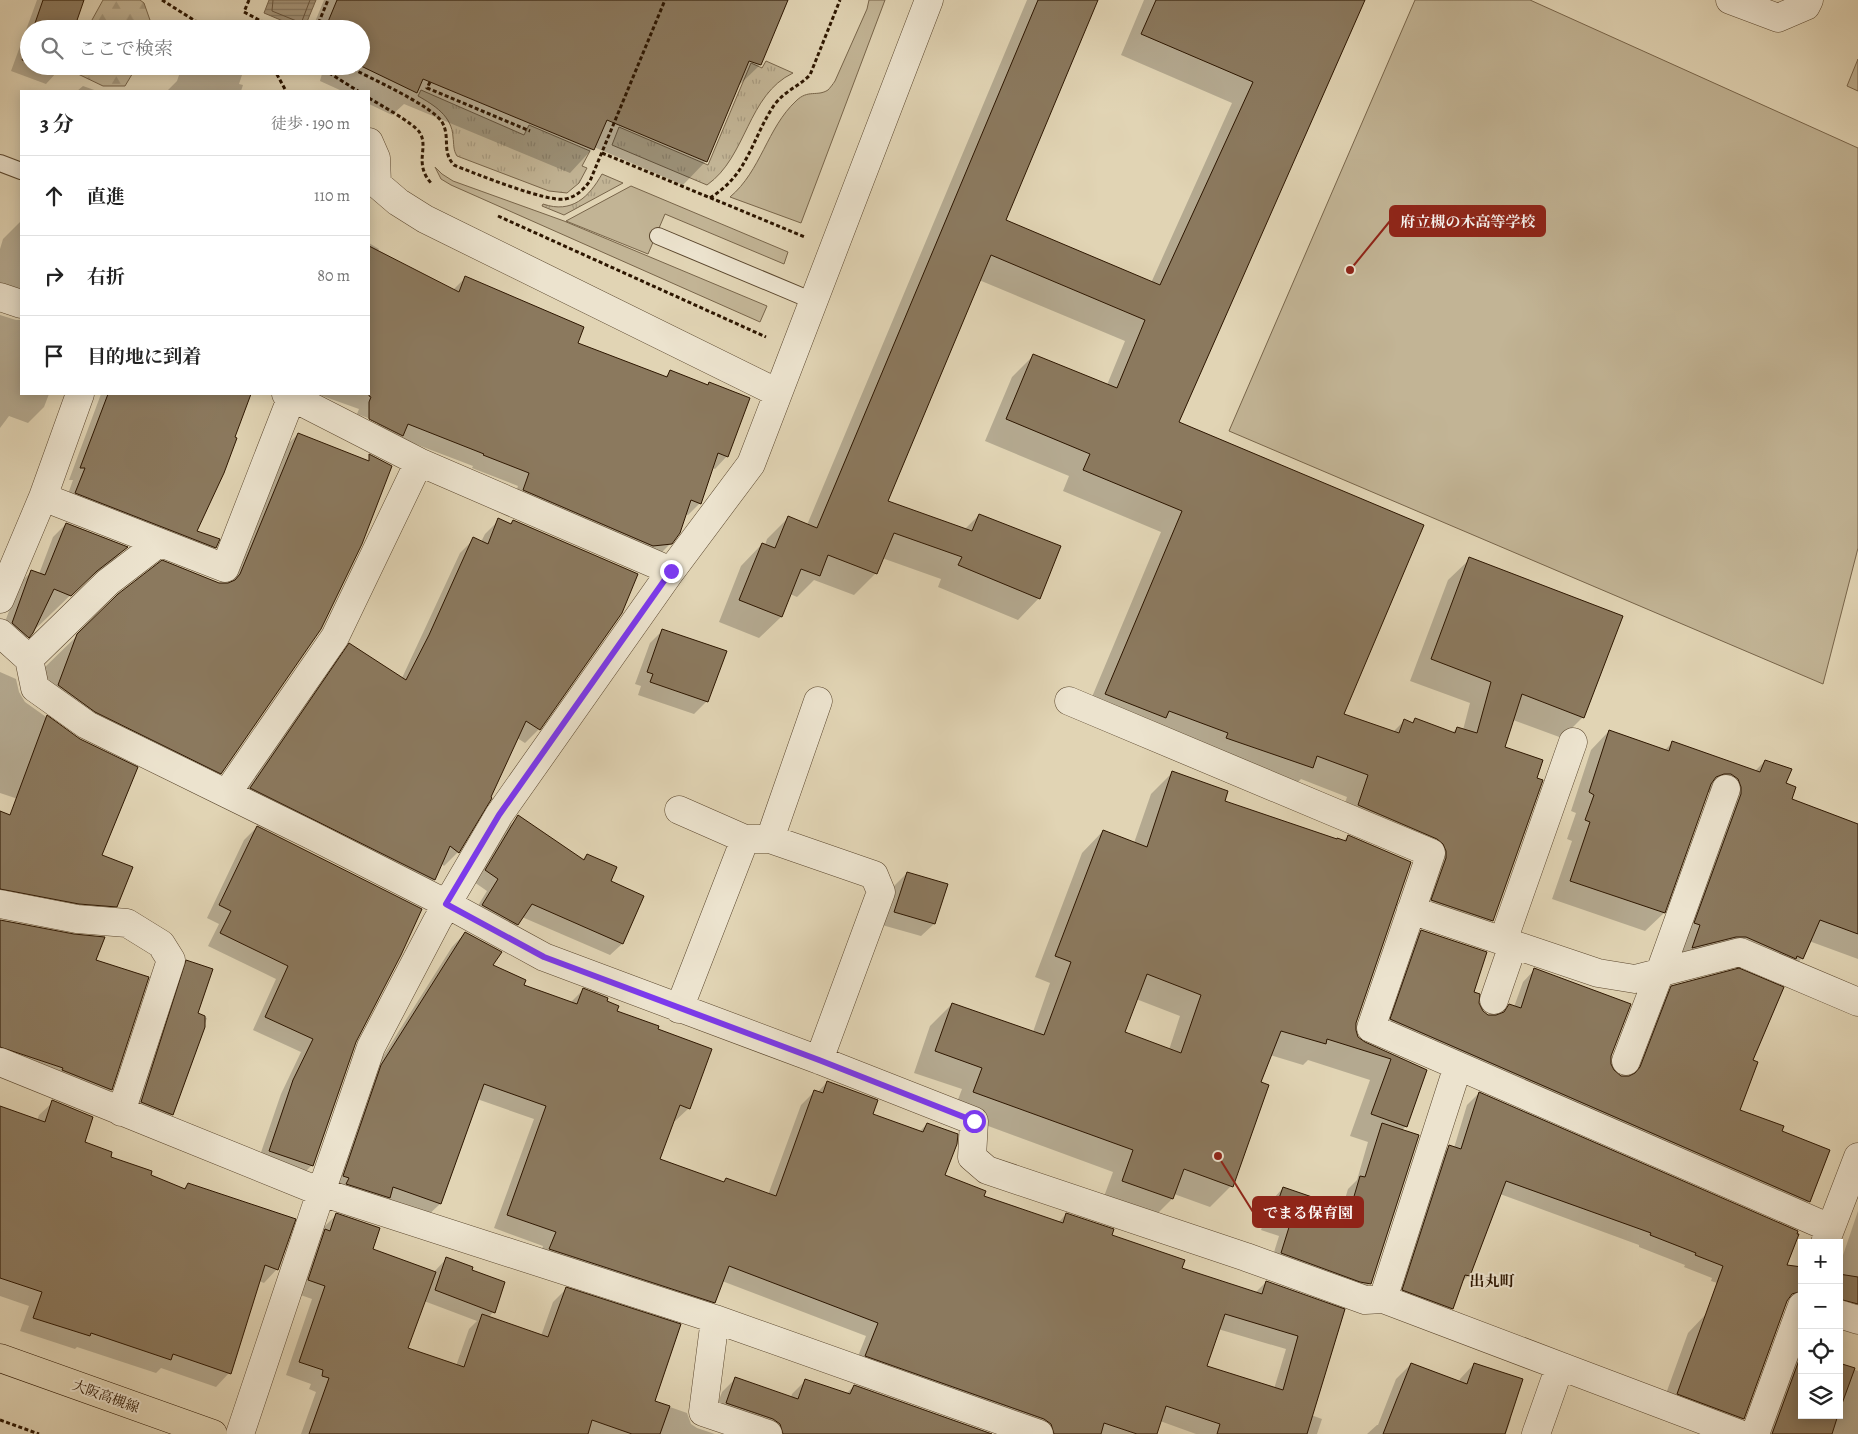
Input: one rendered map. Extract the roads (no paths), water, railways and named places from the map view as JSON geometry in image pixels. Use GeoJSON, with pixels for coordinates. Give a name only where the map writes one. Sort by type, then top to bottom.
{"type":"FeatureCollection","features":[{"type":"Feature","properties":{"kind":"main road","name":"大阪高槻線"},"geometry":{"type":"LineString","coordinates":[[0,1358],[213,1434]]}},
{"type":"Feature","properties":{"kind":"street"},"geometry":{"type":"LineString","coordinates":[[240,1434],[371,1047],[446,904],[499,815],[671,571],[751,464],[929,0]]}},
{"type":"Feature","properties":{"kind":"street"},"geometry":{"type":"LineString","coordinates":[[1730,0],[1778,18],[1806,6],[1809,0]]}},
{"type":"Feature","properties":{"kind":"street"},"geometry":{"type":"LineString","coordinates":[[370,144],[376,158],[377,184],[398,202],[424,219],[778,393]]}},
{"type":"Feature","properties":{"kind":"street"},"geometry":{"type":"LineString","coordinates":[[0,297],[20,304]]}},
{"type":"Feature","properties":{"kind":"street"},"geometry":{"type":"LineString","coordinates":[[0,599],[43,497],[80,395]]}},
{"type":"Feature","properties":{"kind":"street"},"geometry":{"type":"LineString","coordinates":[[43,497],[225,568],[289,395],[420,462],[671,571]]}},
{"type":"Feature","properties":{"kind":"street"},"geometry":{"type":"LineString","coordinates":[[227,794],[335,637],[420,462]]}},
{"type":"Feature","properties":{"kind":"street"},"geometry":{"type":"LineString","coordinates":[[29,659],[108,582],[158,543]]}},
{"type":"Feature","properties":{"kind":"street"},"geometry":{"type":"LineString","coordinates":[[0,633],[29,659],[35,688],[87,725],[311,834],[544,957],[819,1060],[974,1121],[972,1157],[987,1170],[1246,1257],[1364,1300],[1383,1299],[1740,1434]]}},
{"type":"Feature","properties":{"kind":"street"},"geometry":{"type":"LineString","coordinates":[[679,1008],[818,701]]}},
{"type":"Feature","properties":{"kind":"street"},"geometry":{"type":"LineString","coordinates":[[1069,701],[1431,853],[1371,1028],[1827,1235],[1858,1157]]}},
{"type":"Feature","properties":{"kind":"street"},"geometry":{"type":"LineString","coordinates":[[1494,1000],[1508,943],[1573,742]]}},
{"type":"Feature","properties":{"kind":"street"},"geometry":{"type":"LineString","coordinates":[[1626,1061],[1726,789]]}},
{"type":"Feature","properties":{"kind":"street"},"geometry":{"type":"LineString","coordinates":[[679,810],[757,839],[874,875],[881,892],[819,1060]]}},
{"type":"Feature","properties":{"kind":"street"},"geometry":{"type":"LineString","coordinates":[[0,904],[77,919],[127,923],[161,944],[171,960],[121,1112]]}},
{"type":"Feature","properties":{"kind":"street"},"geometry":{"type":"LineString","coordinates":[[1411,910],[1598,974],[1635,979],[1740,952],[1858,1002]]}},
{"type":"Feature","properties":{"kind":"street"},"geometry":{"type":"LineString","coordinates":[[0,1062],[321,1192],[715,1319],[1039,1434]]}},
{"type":"Feature","properties":{"kind":"street"},"geometry":{"type":"LineString","coordinates":[[1383,1299],[1458,1066]]}},
{"type":"Feature","properties":{"kind":"street"},"geometry":{"type":"LineString","coordinates":[[1843,1315],[1858,1320]]}},
{"type":"Feature","properties":{"kind":"street"},"geometry":{"type":"LineString","coordinates":[[1755,1434],[1798,1317]]}},
{"type":"Feature","properties":{"kind":"street"},"geometry":{"type":"LineString","coordinates":[[715,1319],[703,1412],[768,1434]]}},
{"type":"Feature","properties":{"kind":"street"},"geometry":{"type":"LineString","coordinates":[[1536,1434],[1560,1366]]}},
{"type":"Feature","properties":{"kind":"lane"},"geometry":{"type":"LineString","coordinates":[[0,163],[20,171]]}},
{"type":"Feature","properties":{"kind":"lane"},"geometry":{"type":"LineString","coordinates":[[658,236],[813,302]]}},
{"type":"Feature","properties":{"kind":"water"},"geometry":{"type":"Polygon","coordinates":[[[269,0],[316,0],[308,20],[281,20],[264,13],[269,0]]]}},
{"type":"Feature","properties":{"kind":"place","name":"府立槻の木高等学校"},"geometry":{"type":"Point","coordinates":[1350,270]}},
{"type":"Feature","properties":{"kind":"place","name":"でまる保育園"},"geometry":{"type":"Point","coordinates":[1218,1156]}},
{"type":"Feature","properties":{"kind":"district","name":"出丸町"},"geometry":{"type":"Point","coordinates":[1492,1281]}}]}
